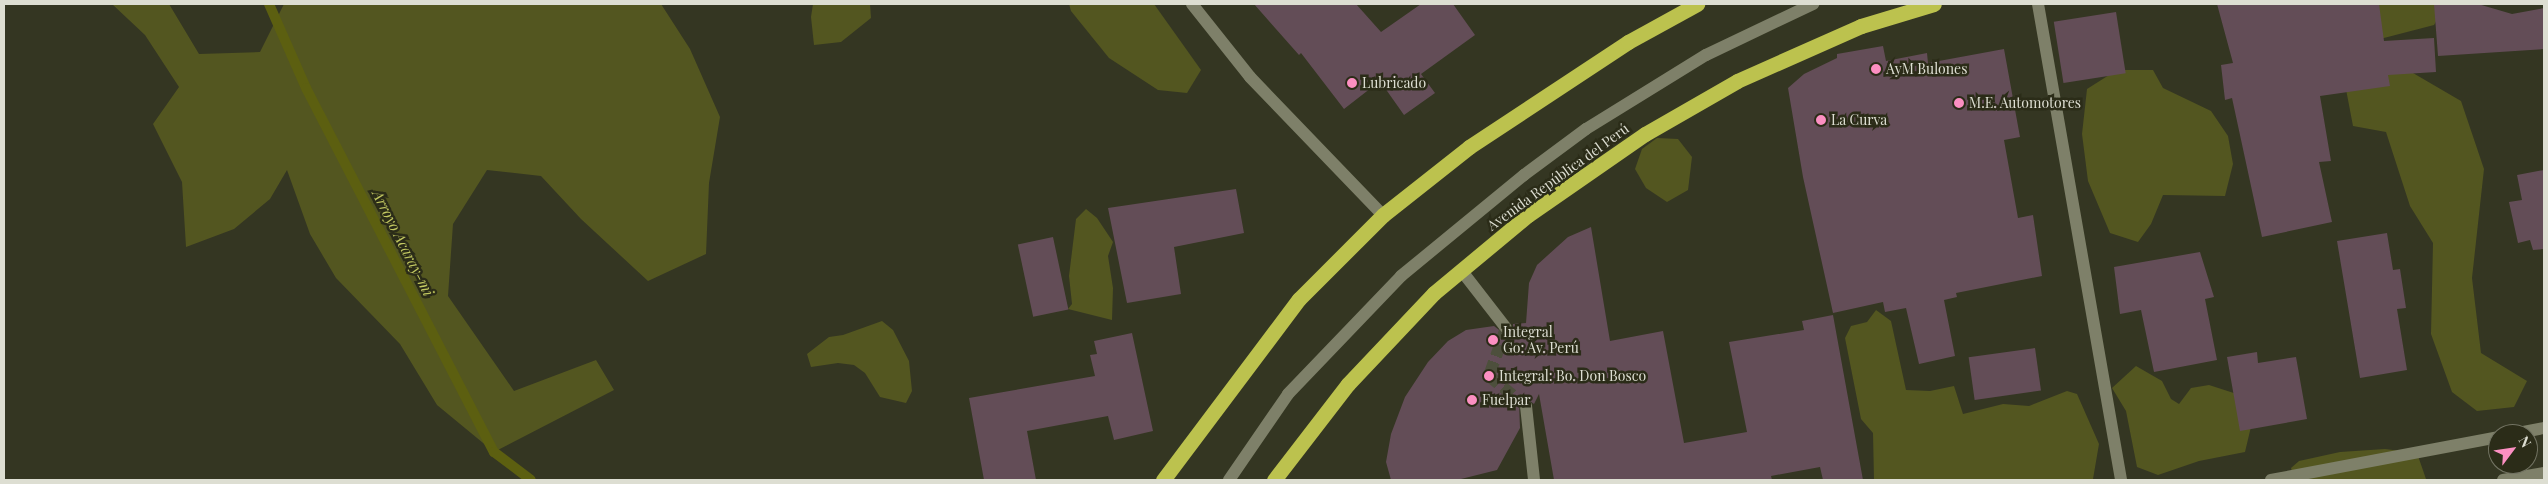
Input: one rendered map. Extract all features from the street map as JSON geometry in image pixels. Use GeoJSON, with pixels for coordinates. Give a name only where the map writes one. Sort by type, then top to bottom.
{"type":"FeatureCollection","features":[{"type":"Feature","properties":{"kind":"highway"},"geometry":{"type":"LineString","coordinates":[[1163,480],[1299,299],[1383,215],[1485,136],[1628,42],[1698,4]]}},
{"type":"Feature","properties":{"kind":"highway","name":"Avenida República del Perú"},"geometry":{"type":"LineString","coordinates":[[1274,480],[1348,384],[1434,293],[1528,215],[1645,134],[1738,81],[1860,26],[1934,4]]}},
{"type":"Feature","properties":{"kind":"street"},"geometry":{"type":"LineString","coordinates":[[1192,4],[1250,77],[1383,215]]}},
{"type":"Feature","properties":{"kind":"street"},"geometry":{"type":"LineString","coordinates":[[1230,480],[1288,394],[1401,276],[1524,175],[1586,129],[1706,55],[1813,4]]}},
{"type":"Feature","properties":{"kind":"street"},"geometry":{"type":"LineString","coordinates":[[2038,4],[2121,480]]}},
{"type":"Feature","properties":{"kind":"street"},"geometry":{"type":"LineString","coordinates":[[1461,270],[1506,328]]}},
{"type":"Feature","properties":{"kind":"street"},"geometry":{"type":"LineString","coordinates":[[1526,406],[1534,480]]}},
{"type":"Feature","properties":{"kind":"street"},"geometry":{"type":"LineString","coordinates":[[2271,480],[2488,439]]}},
{"type":"Feature","properties":{"kind":"street"},"geometry":{"type":"LineString","coordinates":[[2503,480],[2544,473]]}},
{"type":"Feature","properties":{"kind":"green space"},"geometry":{"type":"Polygon","coordinates":[[[112,4],[169,4],[199,54],[260,52],[284,4],[661,4],[690,49],[720,117],[709,183],[706,254],[648,281],[581,219],[541,176],[487,170],[453,224],[448,296],[514,391],[596,360],[614,390],[494,452],[437,405],[400,344],[336,278],[310,234],[287,170],[270,199],[234,229],[186,247],[182,182],[153,124],[179,87],[145,35],[112,4]]]}},
{"type":"Feature","properties":{"kind":"green space"},"geometry":{"type":"Polygon","coordinates":[[[813,4],[870,4],[871,18],[841,42],[814,45],[811,17],[813,4]]]}},
{"type":"Feature","properties":{"kind":"green space"},"geometry":{"type":"Polygon","coordinates":[[[1069,4],[1154,4],[1201,70],[1187,93],[1158,90],[1109,58],[1071,11],[1069,4]]]}},
{"type":"Feature","properties":{"kind":"green space"},"geometry":{"type":"Polygon","coordinates":[[[2356,4],[2446,4],[2434,25],[2380,39],[2401,66],[2461,101],[2484,169],[2472,278],[2481,353],[2527,381],[2514,407],[2477,411],[2452,392],[2431,334],[2433,243],[2410,206],[2386,132],[2353,126],[2345,84],[2356,4]]]}},
{"type":"Feature","properties":{"kind":"green space"},"geometry":{"type":"Polygon","coordinates":[[[2117,70],[2153,70],[2163,88],[2211,111],[2228,136],[2233,164],[2225,196],[2163,195],[2151,224],[2138,242],[2110,233],[2088,181],[2082,134],[2087,89],[2117,70]]]}},
{"type":"Feature","properties":{"kind":"green space"},"geometry":{"type":"Polygon","coordinates":[[[1657,138],[1678,139],[1692,157],[1688,190],[1667,202],[1646,188],[1635,169],[1642,149],[1657,138]]]}},
{"type":"Feature","properties":{"kind":"green space"},"geometry":{"type":"Polygon","coordinates":[[[1086,209],[1097,218],[1113,242],[1108,256],[1113,288],[1112,320],[1068,309],[1072,304],[1069,276],[1076,219],[1086,209]]]}},
{"type":"Feature","properties":{"kind":"green space"},"geometry":{"type":"Polygon","coordinates":[[[1876,310],[1891,321],[1906,390],[1930,391],[1954,386],[1963,414],[2003,404],[2029,406],[2067,391],[2077,394],[2099,444],[2093,479],[1874,480],[1873,433],[1861,419],[1845,338],[1851,326],[1867,322],[1876,310]]]}},
{"type":"Feature","properties":{"kind":"green space"},"geometry":{"type":"Polygon","coordinates":[[[882,321],[893,330],[909,361],[912,391],[906,403],[880,397],[865,373],[854,365],[838,363],[811,367],[807,354],[829,337],[843,335],[882,321]]]}},
{"type":"Feature","properties":{"kind":"green space"},"geometry":{"type":"Polygon","coordinates":[[[2136,366],[2162,381],[2171,399],[2179,404],[2191,388],[2209,385],[2243,396],[2254,414],[2245,452],[2199,461],[2158,475],[2137,467],[2126,411],[2112,388],[2136,366]]]}},
{"type":"Feature","properties":{"kind":"green space"},"geometry":{"type":"Polygon","coordinates":[[[2385,449],[2417,453],[2426,479],[2294,480],[2291,468],[2299,461],[2340,452],[2385,449]]]}},
{"type":"Feature","properties":{"kind":"building"},"geometry":{"type":"Polygon","coordinates":[[[1254,4],[1356,4],[1381,32],[1421,4],[1453,4],[1475,35],[1421,74],[1435,93],[1404,115],[1380,81],[1344,109],[1301,53],[1299,55],[1254,4]]]}},
{"type":"Feature","properties":{"kind":"building"},"geometry":{"type":"Polygon","coordinates":[[[2217,4],[2379,4],[2384,41],[2434,38],[2436,72],[2388,75],[2390,86],[2320,96],[2331,161],[2319,162],[2332,222],[2262,237],[2232,98],[2225,100],[2221,65],[2233,63],[2217,4]]]}},
{"type":"Feature","properties":{"kind":"building"},"geometry":{"type":"Polygon","coordinates":[[[2434,4],[2478,4],[2512,14],[2544,8],[2544,49],[2438,56],[2434,4]]]}},
{"type":"Feature","properties":{"kind":"building"},"geometry":{"type":"Polygon","coordinates":[[[2116,12],[2126,73],[2063,83],[2054,22],[2116,12]]]}},
{"type":"Feature","properties":{"kind":"building"},"geometry":{"type":"Polygon","coordinates":[[[1883,46],[1886,61],[1927,53],[1928,63],[2004,49],[2020,137],[2004,140],[2018,218],[2033,215],[2042,276],[1956,293],[1957,297],[1944,300],[1955,356],[1919,364],[1906,308],[1885,312],[1883,302],[1833,313],[1803,177],[1788,88],[1804,74],[1837,58],[1837,54],[1883,46]]]}},
{"type":"Feature","properties":{"kind":"building"},"geometry":{"type":"Polygon","coordinates":[[[2544,170],[2544,249],[2533,250],[2530,240],[2518,243],[2509,202],[2522,200],[2517,175],[2544,170]]]}},
{"type":"Feature","properties":{"kind":"building"},"geometry":{"type":"Polygon","coordinates":[[[1236,189],[1244,233],[1174,247],[1181,294],[1127,303],[1108,208],[1236,189]]]}},
{"type":"Feature","properties":{"kind":"building"},"geometry":{"type":"Polygon","coordinates":[[[1591,227],[1610,341],[1663,331],[1684,443],[1747,432],[1729,342],[1804,330],[1802,321],[1833,315],[1863,480],[1823,480],[1820,467],[1771,476],[1772,480],[1554,480],[1539,394],[1534,404],[1526,398],[1519,402],[1520,428],[1497,470],[1457,480],[1391,480],[1386,462],[1391,434],[1405,397],[1428,362],[1448,341],[1466,330],[1494,326],[1507,336],[1513,332],[1513,324],[1526,323],[1529,283],[1537,265],[1568,237],[1591,227]]]}},
{"type":"Feature","properties":{"kind":"building"},"geometry":{"type":"Polygon","coordinates":[[[2387,233],[2393,270],[2400,269],[2406,308],[2397,309],[2407,370],[2360,378],[2337,241],[2387,233]]]}},
{"type":"Feature","properties":{"kind":"building"},"geometry":{"type":"Polygon","coordinates":[[[1053,237],[1068,309],[1033,317],[1018,244],[1053,237]]]}},
{"type":"Feature","properties":{"kind":"building"},"geometry":{"type":"Polygon","coordinates":[[[2200,252],[2214,297],[2205,299],[2217,360],[2154,372],[2141,310],[2120,314],[2114,267],[2200,252]]]}},
{"type":"Feature","properties":{"kind":"building"},"geometry":{"type":"Polygon","coordinates":[[[1132,333],[1153,431],[1114,440],[1108,416],[1027,431],[1036,480],[984,480],[969,398],[1095,376],[1090,355],[1097,354],[1094,341],[1132,333]]]}},
{"type":"Feature","properties":{"kind":"building"},"geometry":{"type":"Polygon","coordinates":[[[2035,348],[2041,391],[1975,400],[1969,357],[2035,348]]]}},
{"type":"Feature","properties":{"kind":"building"},"geometry":{"type":"Polygon","coordinates":[[[2257,352],[2258,363],[2296,357],[2307,419],[2240,431],[2227,357],[2257,352]]]}},
{"type":"Feature","properties":{"kind":"waterway","name":"Arroyo Acaray-mi"},"geometry":{"type":"LineString","coordinates":[[269,4],[306,88],[494,452],[531,480]]}},
{"type":"Feature","properties":{"kind":"tunnel"},"geometry":{"type":"LineString","coordinates":[[1506,328],[1489,376],[1526,406]]}},
{"type":"Feature","properties":{"kind":"place","name":"AyM Bulones"},"geometry":{"type":"Point","coordinates":[1876,69]}},
{"type":"Feature","properties":{"kind":"place","name":"Lubricado"},"geometry":{"type":"Point","coordinates":[1352,83]}},
{"type":"Feature","properties":{"kind":"place","name":"M.E. Automotores"},"geometry":{"type":"Point","coordinates":[1959,103]}},
{"type":"Feature","properties":{"kind":"place","name":"La Curva"},"geometry":{"type":"Point","coordinates":[1821,120]}},
{"type":"Feature","properties":{"kind":"place","name":"Integral Go: Av. Perú"},"geometry":{"type":"Point","coordinates":[1493,340]}},
{"type":"Feature","properties":{"kind":"place","name":"Integral: Bo. Don Bosco"},"geometry":{"type":"Point","coordinates":[1489,376]}},
{"type":"Feature","properties":{"kind":"place","name":"Fuelpar"},"geometry":{"type":"Point","coordinates":[1472,400]}}]}
